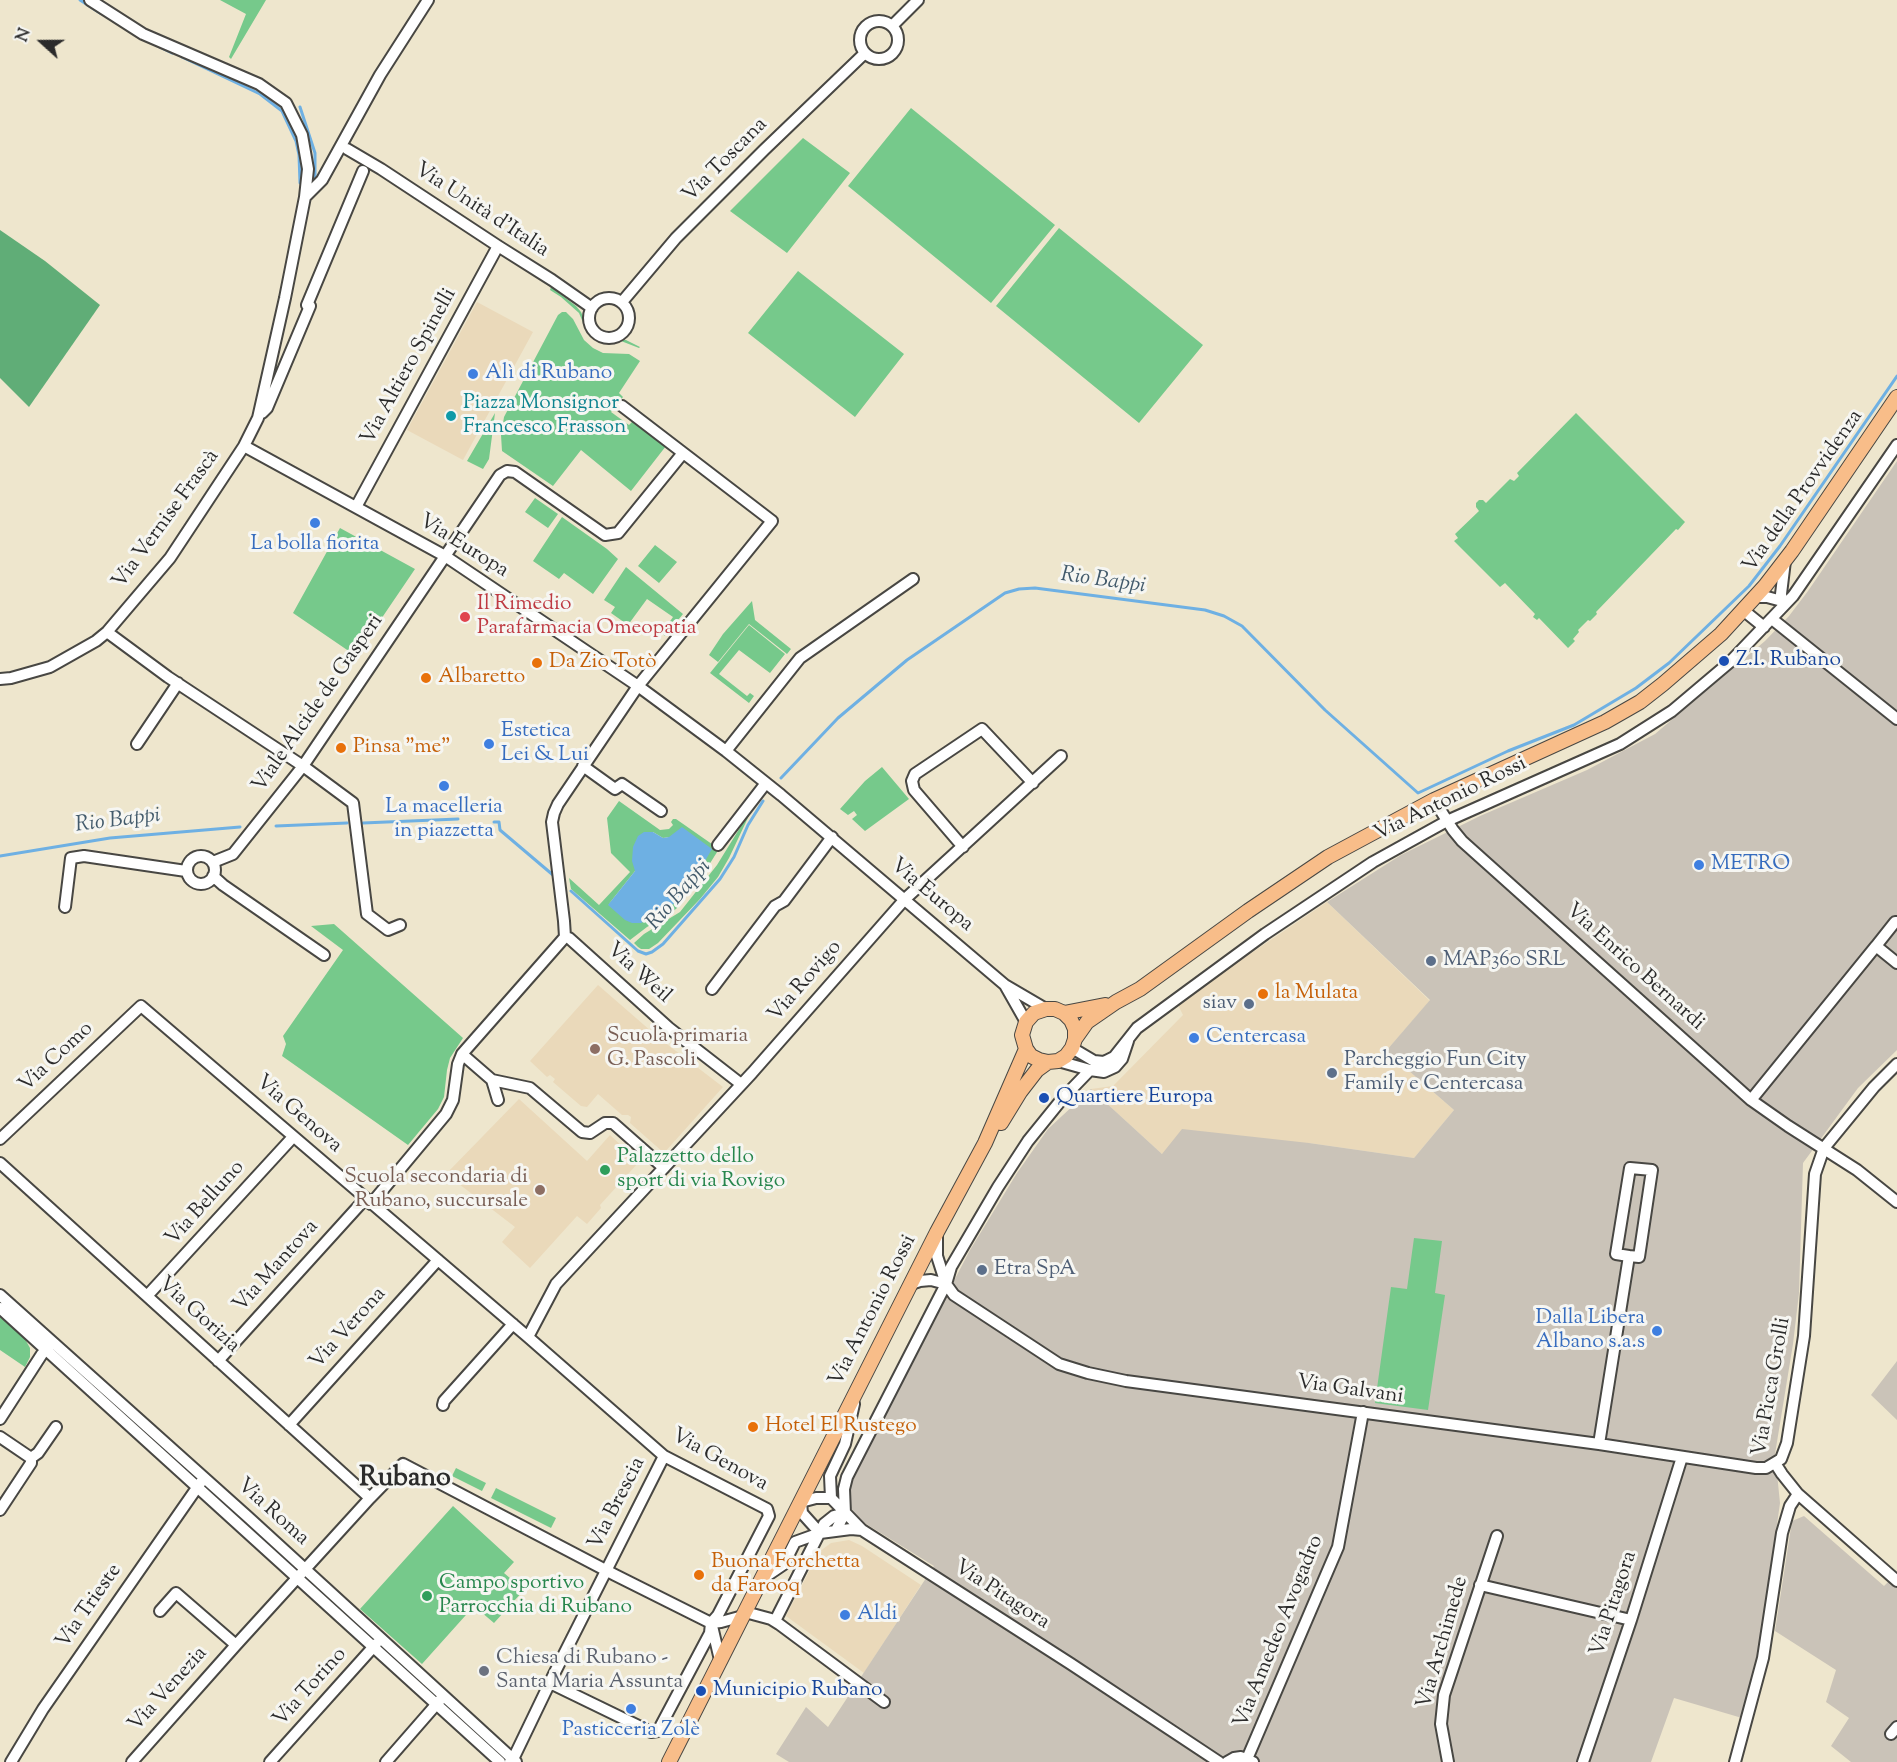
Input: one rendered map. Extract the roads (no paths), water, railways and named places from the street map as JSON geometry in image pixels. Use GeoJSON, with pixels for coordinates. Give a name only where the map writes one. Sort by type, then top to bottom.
{"type":"FeatureCollection","features":[{"type":"Feature","properties":{"kind":"main road","name":"Via della Provvidenza"},"geometry":{"type":"LineString","coordinates":[[1743,610],[1785,559],[1897,397]]}},
{"type":"Feature","properties":{"kind":"main road","name":"Via Antonio Rossi"},"geometry":{"type":"LineString","coordinates":[[985,1143],[1037,1070],[1066,1056],[1087,1022],[1140,989],[1328,857],[1434,800],[1585,732],[1624,711],[1655,691],[1704,650],[1743,610]]}},
{"type":"Feature","properties":{"kind":"main road","name":"Via Antonio Rossi"},"geometry":{"type":"LineString","coordinates":[[1046,1009],[1056,1009],[1064,1013],[1097,1008],[1116,1002]]}},
{"type":"Feature","properties":{"kind":"main road"},"geometry":{"type":"LineString","coordinates":[[1026,1022],[1034,1013],[1046,1009]]}},
{"type":"Feature","properties":{"kind":"main road"},"geometry":{"type":"LineString","coordinates":[[1064,1013],[1071,1020],[1075,1029],[1074,1044]]}},
{"type":"Feature","properties":{"kind":"main road","name":"Via Antonio Rossi"},"geometry":{"type":"LineString","coordinates":[[1026,1022],[1022,1035],[1026,1049],[1040,1060],[1053,1061]]}},
{"type":"Feature","properties":{"kind":"main road","name":"Via Antonio Rossi"},"geometry":{"type":"LineString","coordinates":[[669,1762],[937,1232],[985,1143],[1026,1049]]}},
{"type":"Feature","properties":{"kind":"street","name":"Via Vernise Frascà"},"geometry":{"type":"LineString","coordinates":[[0,679],[50,667],[96,641],[107,632],[170,558],[244,446],[258,418],[305,196],[308,168],[302,135],[286,103],[259,84],[143,34],[90,0]]}},
{"type":"Feature","properties":{"kind":"street"},"geometry":{"type":"LineString","coordinates":[[305,196],[322,180],[380,75],[428,0]]}},
{"type":"Feature","properties":{"kind":"street"},"geometry":{"type":"LineString","coordinates":[[892,26],[918,0]]}},
{"type":"Feature","properties":{"kind":"street"},"geometry":{"type":"LineString","coordinates":[[875,21],[884,21],[892,26],[898,38],[894,51],[888,57],[878,59],[865,53],[860,40],[864,28],[875,21]]}},
{"type":"Feature","properties":{"kind":"street","name":"Via Toscana"},"geometry":{"type":"LineString","coordinates":[[622,302],[676,238],[865,53]]}},
{"type":"Feature","properties":{"kind":"street","name":"Via Unità d'Italia"},"geometry":{"type":"LineString","coordinates":[[347,149],[592,308]]}},
{"type":"Feature","properties":{"kind":"street","name":"Via Vernise Frascà"},"geometry":{"type":"LineString","coordinates":[[258,418],[267,408],[363,171]]}},
{"type":"Feature","properties":{"kind":"street","name":"Via Altiero Spinelli"},"geometry":{"type":"LineString","coordinates":[[356,507],[498,246]]}},
{"type":"Feature","properties":{"kind":"street"},"geometry":{"type":"LineString","coordinates":[[606,298],[622,302],[628,310],[629,320],[626,329],[615,337],[602,336],[592,327],[590,314],[592,308],[600,300],[606,298]]}},
{"type":"Feature","properties":{"kind":"street"},"geometry":{"type":"LineString","coordinates":[[622,406],[772,521],[638,686],[554,813],[552,822],[565,938],[462,1054],[492,1080],[530,1088],[582,1132],[590,1133],[605,1123],[613,1123],[664,1168]]}},
{"type":"Feature","properties":{"kind":"street"},"geometry":{"type":"LineString","coordinates":[[1784,602],[1810,573],[1897,445]]}},
{"type":"Feature","properties":{"kind":"street","name":"Via Europa"},"geometry":{"type":"LineString","coordinates":[[244,446],[445,556],[638,686],[766,783],[1005,985],[1046,1009]]}},
{"type":"Feature","properties":{"kind":"street","name":"Viale Alcide de Gasperi"},"geometry":{"type":"LineString","coordinates":[[186,871],[193,858],[207,857],[213,862],[233,854],[303,766],[500,475],[507,471],[516,472],[605,535],[618,533],[682,453]]}},
{"type":"Feature","properties":{"kind":"street"},"geometry":{"type":"LineString","coordinates":[[1784,602],[1781,582],[1785,559]]}},
{"type":"Feature","properties":{"kind":"street"},"geometry":{"type":"LineString","coordinates":[[726,751],[801,658],[913,579]]}},
{"type":"Feature","properties":{"kind":"street"},"geometry":{"type":"LineString","coordinates":[[1755,597],[1767,597],[1784,602]]}},
{"type":"Feature","properties":{"kind":"street","name":"Via Antonio Rossi"},"geometry":{"type":"LineString","coordinates":[[1074,1044],[1094,1061],[1104,1062],[1114,1057],[1137,1028],[1265,934],[1373,862],[1447,821],[1582,762],[1645,730],[1675,709],[1730,662],[1768,623],[1784,602]]}},
{"type":"Feature","properties":{"kind":"street"},"geometry":{"type":"LineString","coordinates":[[1743,610],[1768,623],[1897,719]]}},
{"type":"Feature","properties":{"kind":"street"},"geometry":{"type":"LineString","coordinates":[[107,632],[178,683],[303,766],[353,803],[367,914],[388,930],[400,925]]}},
{"type":"Feature","properties":{"kind":"street"},"geometry":{"type":"LineString","coordinates":[[137,744],[178,683]]}},
{"type":"Feature","properties":{"kind":"street"},"geometry":{"type":"LineString","coordinates":[[963,846],[914,790],[912,781],[915,774],[982,729],[1033,783]]}},
{"type":"Feature","properties":{"kind":"street","name":"Via Rovigo"},"geometry":{"type":"LineString","coordinates":[[528,1337],[556,1284],[741,1084],[905,899],[1061,756]]}},
{"type":"Feature","properties":{"kind":"street"},"geometry":{"type":"LineString","coordinates":[[583,766],[615,789],[622,784],[661,811]]}},
{"type":"Feature","properties":{"kind":"street"},"geometry":{"type":"LineString","coordinates":[[718,845],[766,783]]}},
{"type":"Feature","properties":{"kind":"street","name":"Via Enrico Bernardi"},"geometry":{"type":"LineString","coordinates":[[1434,800],[1457,836],[1467,846],[1751,1100],[1857,1170],[1897,1202]]}},
{"type":"Feature","properties":{"kind":"street"},"geometry":{"type":"LineString","coordinates":[[712,989],[775,906],[784,901],[832,837]]}},
{"type":"Feature","properties":{"kind":"street"},"geometry":{"type":"LineString","coordinates":[[65,907],[71,858],[84,856],[186,871],[194,883],[201,885],[213,876],[215,869],[213,862]]}},
{"type":"Feature","properties":{"kind":"street"},"geometry":{"type":"LineString","coordinates":[[213,876],[324,955]]}},
{"type":"Feature","properties":{"kind":"street"},"geometry":{"type":"LineString","coordinates":[[1751,1100],[1894,922],[1897,922]]}},
{"type":"Feature","properties":{"kind":"street","name":"Via Weil"},"geometry":{"type":"LineString","coordinates":[[565,938],[569,938],[669,1028],[741,1084]]}},
{"type":"Feature","properties":{"kind":"street"},"geometry":{"type":"LineString","coordinates":[[1876,946],[1897,963]]}},
{"type":"Feature","properties":{"kind":"street","name":"Via Europa"},"geometry":{"type":"LineString","coordinates":[[1005,985],[1026,1022]]}},
{"type":"Feature","properties":{"kind":"street","name":"Via Genova"},"geometry":{"type":"LineString","coordinates":[[141,1006],[664,1456],[767,1509],[769,1516],[716,1623]]}},
{"type":"Feature","properties":{"kind":"street","name":"Via Como"},"geometry":{"type":"LineString","coordinates":[[0,1139],[141,1006]]}},
{"type":"Feature","properties":{"kind":"street","name":"Via Antonio Rossi"},"geometry":{"type":"LineString","coordinates":[[1053,1061],[1104,1072],[1115,1067],[1122,1059],[1127,1050],[1129,1038]]}},
{"type":"Feature","properties":{"kind":"street","name":"Via Mantova"},"geometry":{"type":"LineString","coordinates":[[218,1361],[446,1114],[453,1100],[458,1064],[462,1054]]}},
{"type":"Feature","properties":{"kind":"street"},"geometry":{"type":"LineString","coordinates":[[1824,1148],[1874,1087],[1897,1064]]}},
{"type":"Feature","properties":{"kind":"street"},"geometry":{"type":"LineString","coordinates":[[836,1530],[845,1513],[844,1490],[847,1477],[946,1284],[951,1267],[1028,1141],[1062,1099],[1090,1070]]}},
{"type":"Feature","properties":{"kind":"street"},"geometry":{"type":"LineString","coordinates":[[492,1080],[498,1100]]}},
{"type":"Feature","properties":{"kind":"street","name":"Via Belluno"},"geometry":{"type":"LineString","coordinates":[[147,1296],[293,1137]]}},
{"type":"Feature","properties":{"kind":"street","name":"Via Picca Grolli"},"geometry":{"type":"LineString","coordinates":[[1824,1148],[1815,1174],[1804,1336],[1787,1443],[1781,1459],[1775,1463],[1798,1494],[1897,1581]]}},
{"type":"Feature","properties":{"kind":"street","name":"Via Gorizia"},"geometry":{"type":"LineString","coordinates":[[0,1163],[370,1498]]}},
{"type":"Feature","properties":{"kind":"street"},"geometry":{"type":"LineString","coordinates":[[1630,1168],[1652,1170],[1639,1257],[1629,1256],[1616,1254],[1630,1168]]}},
{"type":"Feature","properties":{"kind":"street","name":"Via Antonio Rossi"},"geometry":{"type":"LineString","coordinates":[[937,1232],[937,1256],[946,1284]]}},
{"type":"Feature","properties":{"kind":"street"},"geometry":{"type":"LineString","coordinates":[[1599,1444],[1629,1256]]}},
{"type":"Feature","properties":{"kind":"street","name":"Via Verona"},"geometry":{"type":"LineString","coordinates":[[289,1425],[438,1260]]}},
{"type":"Feature","properties":{"kind":"street"},"geometry":{"type":"LineString","coordinates":[[911,1284],[931,1280],[946,1284]]}},
{"type":"Feature","properties":{"kind":"street","name":"Via Galvani"},"geometry":{"type":"LineString","coordinates":[[946,1284],[954,1295],[1059,1364],[1126,1381],[1599,1444],[1756,1468],[1766,1468],[1775,1463]]}},
{"type":"Feature","properties":{"kind":"street","name":"Via Roma"},"geometry":{"type":"LineString","coordinates":[[0,1295],[49,1346],[440,1701],[500,1762]]}},
{"type":"Feature","properties":{"kind":"street","name":"Via Roma"},"geometry":{"type":"LineString","coordinates":[[0,1308],[49,1346]]}},
{"type":"Feature","properties":{"kind":"street"},"geometry":{"type":"LineString","coordinates":[[443,1405],[444,1401],[513,1324]]}},
{"type":"Feature","properties":{"kind":"street"},"geometry":{"type":"LineString","coordinates":[[0,1419],[49,1346]]}},
{"type":"Feature","properties":{"kind":"street"},"geometry":{"type":"LineString","coordinates":[[820,1533],[802,1514],[801,1502],[816,1498],[831,1498],[830,1476],[845,1444],[855,1395]]}},
{"type":"Feature","properties":{"kind":"street","name":"Via Amedeo Avogadro"},"geometry":{"type":"LineString","coordinates":[[1250,1760],[1338,1547],[1363,1412]]}},
{"type":"Feature","properties":{"kind":"street"},"geometry":{"type":"LineString","coordinates":[[0,1510],[31,1458],[38,1454],[56,1427]]}},
{"type":"Feature","properties":{"kind":"street"},"geometry":{"type":"LineString","coordinates":[[0,1437],[31,1458]]}},
{"type":"Feature","properties":{"kind":"street","name":"Via Brescia"},"geometry":{"type":"LineString","coordinates":[[513,1761],[664,1456]]}},
{"type":"Feature","properties":{"kind":"street","name":"Via Pitagora"},"geometry":{"type":"LineString","coordinates":[[1583,1762],[1632,1620],[1682,1457]]}},
{"type":"Feature","properties":{"kind":"street","name":"Via Venezia"},"geometry":{"type":"LineString","coordinates":[[132,1762],[403,1464],[606,1570]]}},
{"type":"Feature","properties":{"kind":"street","name":"Via Trieste"},"geometry":{"type":"LineString","coordinates":[[11,1762],[43,1709],[201,1483]]}},
{"type":"Feature","properties":{"kind":"street"},"geometry":{"type":"LineString","coordinates":[[1734,1762],[1763,1658],[1782,1533],[1791,1506],[1798,1494]]}},
{"type":"Feature","properties":{"kind":"street","name":"Via Pitagora"},"geometry":{"type":"LineString","coordinates":[[831,1498],[862,1530],[1219,1762]]}},
{"type":"Feature","properties":{"kind":"street"},"geometry":{"type":"LineString","coordinates":[[775,1621],[824,1524],[834,1516],[845,1513]]}},
{"type":"Feature","properties":{"kind":"street"},"geometry":{"type":"LineString","coordinates":[[762,1579],[783,1564],[795,1542],[836,1530],[862,1530]]}},
{"type":"Feature","properties":{"kind":"street","name":"Via Archimede"},"geometry":{"type":"LineString","coordinates":[[1448,1762],[1441,1724],[1444,1695],[1497,1536]]}},
{"type":"Feature","properties":{"kind":"street"},"geometry":{"type":"LineString","coordinates":[[606,1570],[727,1628],[730,1640]]}},
{"type":"Feature","properties":{"kind":"street"},"geometry":{"type":"LineString","coordinates":[[1480,1584],[1632,1620]]}},
{"type":"Feature","properties":{"kind":"street","name":"Via Venezia"},"geometry":{"type":"LineString","coordinates":[[160,1611],[176,1593],[236,1645]]}},
{"type":"Feature","properties":{"kind":"street"},"geometry":{"type":"LineString","coordinates":[[550,1683],[651,1732],[658,1731],[716,1623],[744,1614],[775,1621],[884,1702]]}},
{"type":"Feature","properties":{"kind":"street"},"geometry":{"type":"LineString","coordinates":[[716,1623],[720,1660]]}},
{"type":"Feature","properties":{"kind":"street","name":"Via Torino"},"geometry":{"type":"LineString","coordinates":[[270,1762],[377,1643]]}},
{"type":"Feature","properties":{"kind":"street"},"geometry":{"type":"LineString","coordinates":[[386,1762],[440,1701]]}},
{"type":"Feature","properties":{"kind":"street","name":"Via Roma"},"geometry":{"type":"LineString","coordinates":[[440,1701],[513,1761]]}},
{"type":"Feature","properties":{"kind":"street"},"geometry":{"type":"LineString","coordinates":[[1227,1762],[1234,1758],[1250,1760]]}},
{"type":"Feature","properties":{"kind":"water"},"geometry":{"type":"Polygon","coordinates":[[[682,827],[712,849],[695,878],[676,902],[659,914],[641,923],[625,920],[608,905],[635,871],[632,861],[633,847],[638,836],[644,832],[653,832],[663,838],[669,837],[682,827]]]}},
{"type":"Feature","properties":{"kind":"waterway"},"geometry":{"type":"LineString","coordinates":[[80,0],[100,13]]}},
{"type":"Feature","properties":{"kind":"waterway"},"geometry":{"type":"LineString","coordinates":[[158,46],[172,53]]}},
{"type":"Feature","properties":{"kind":"waterway"},"geometry":{"type":"LineString","coordinates":[[182,57],[260,94],[282,111],[296,141],[300,183]]}},
{"type":"Feature","properties":{"kind":"waterway"},"geometry":{"type":"LineString","coordinates":[[300,107],[315,153],[315,179]]}},
{"type":"Feature","properties":{"kind":"waterway","name":"Rio Bappi"},"geometry":{"type":"LineString","coordinates":[[781,778],[838,718],[907,660],[1005,593],[1035,588],[1205,610],[1224,616],[1242,626],[1325,710],[1418,793],[1508,751],[1574,725],[1636,688],[1669,663],[1749,586],[1780,546],[1897,376]]}},
{"type":"Feature","properties":{"kind":"waterway","name":"Rio Bappi"},"geometry":{"type":"LineString","coordinates":[[571,891],[638,951],[646,954],[652,952],[663,944],[720,879],[763,801]]}},
{"type":"Feature","properties":{"kind":"waterway","name":"Rio Bappi"},"geometry":{"type":"LineString","coordinates":[[363,823],[458,819]]}},
{"type":"Feature","properties":{"kind":"waterway","name":"Rio Bappi"},"geometry":{"type":"LineString","coordinates":[[494,822],[499,822],[500,830],[553,875]]}},
{"type":"Feature","properties":{"kind":"waterway"},"geometry":{"type":"LineString","coordinates":[[276,826],[347,823]]}},
{"type":"Feature","properties":{"kind":"waterway","name":"Rio Bappi"},"geometry":{"type":"LineString","coordinates":[[0,856],[110,838],[240,827]]}},
{"type":"Feature","properties":{"kind":"place","name":"Alì di Rubano"},"geometry":{"type":"Point","coordinates":[473,374]}},
{"type":"Feature","properties":{"kind":"place","name":"Piazza Monsignor Francesco Frasson"},"geometry":{"type":"Point","coordinates":[451,416]}},
{"type":"Feature","properties":{"kind":"place","name":"La bolla fiorita"},"geometry":{"type":"Point","coordinates":[315,523]}},
{"type":"Feature","properties":{"kind":"place","name":"Il Rimedio Parafarmacia Omeopatia"},"geometry":{"type":"Point","coordinates":[465,617]}},
{"type":"Feature","properties":{"kind":"place","name":"Z.I. Rubano"},"geometry":{"type":"Point","coordinates":[1724,661]}},
{"type":"Feature","properties":{"kind":"place","name":"Da Zio Totò"},"geometry":{"type":"Point","coordinates":[537,663]}},
{"type":"Feature","properties":{"kind":"place","name":"Albaretto"},"geometry":{"type":"Point","coordinates":[426,678]}},
{"type":"Feature","properties":{"kind":"place","name":"Estetica Lei & Lui"},"geometry":{"type":"Point","coordinates":[489,744]}},
{"type":"Feature","properties":{"kind":"place","name":"Pinsa \"me\""},"geometry":{"type":"Point","coordinates":[341,748]}},
{"type":"Feature","properties":{"kind":"place","name":"La macelleria in piazzetta"},"geometry":{"type":"Point","coordinates":[444,786]}},
{"type":"Feature","properties":{"kind":"place","name":"METRO"},"geometry":{"type":"Point","coordinates":[1699,865]}},
{"type":"Feature","properties":{"kind":"place","name":"MAP360 SRL"},"geometry":{"type":"Point","coordinates":[1431,961]}},
{"type":"Feature","properties":{"kind":"place","name":"la Mulata"},"geometry":{"type":"Point","coordinates":[1263,994]}},
{"type":"Feature","properties":{"kind":"place","name":"siav"},"geometry":{"type":"Point","coordinates":[1249,1004]}},
{"type":"Feature","properties":{"kind":"place","name":"Centercasa"},"geometry":{"type":"Point","coordinates":[1194,1038]}},
{"type":"Feature","properties":{"kind":"place","name":"Scuola primaria G. Pascoli"},"geometry":{"type":"Point","coordinates":[595,1049]}},
{"type":"Feature","properties":{"kind":"place","name":"Parcheggio Fun City Family e Centercasa"},"geometry":{"type":"Point","coordinates":[1332,1073]}},
{"type":"Feature","properties":{"kind":"place","name":"Quartiere Europa"},"geometry":{"type":"Point","coordinates":[1044,1098]}},
{"type":"Feature","properties":{"kind":"place","name":"Palazzetto dello sport di via Rovigo"},"geometry":{"type":"Point","coordinates":[605,1170]}},
{"type":"Feature","properties":{"kind":"place","name":"Scuola secondaria di Rubano, succursale"},"geometry":{"type":"Point","coordinates":[540,1190]}},
{"type":"Feature","properties":{"kind":"place","name":"Etra SpA"},"geometry":{"type":"Point","coordinates":[982,1270]}},
{"type":"Feature","properties":{"kind":"place","name":"Dalla Libera Albano s.a.s"},"geometry":{"type":"Point","coordinates":[1657,1331]}},
{"type":"Feature","properties":{"kind":"place","name":"Hotel El Rustego"},"geometry":{"type":"Point","coordinates":[753,1427]}},
{"type":"Feature","properties":{"kind":"place","name":"Buona Forchetta da Farooq"},"geometry":{"type":"Point","coordinates":[699,1575]}},
{"type":"Feature","properties":{"kind":"place","name":"Campo sportivo Parrocchia di Rubano"},"geometry":{"type":"Point","coordinates":[427,1596]}},
{"type":"Feature","properties":{"kind":"place","name":"Aldi"},"geometry":{"type":"Point","coordinates":[845,1615]}},
{"type":"Feature","properties":{"kind":"place","name":"Chiesa di Rubano - Santa Maria Assunta"},"geometry":{"type":"Point","coordinates":[484,1671]}},
{"type":"Feature","properties":{"kind":"place","name":"Municipio Rubano"},"geometry":{"type":"Point","coordinates":[701,1691]}},
{"type":"Feature","properties":{"kind":"place","name":"Pasticceria Zolè"},"geometry":{"type":"Point","coordinates":[631,1709]}},
{"type":"Feature","properties":{"kind":"district","name":"Rubano"},"geometry":{"type":"Point","coordinates":[405,1480]}}]}
